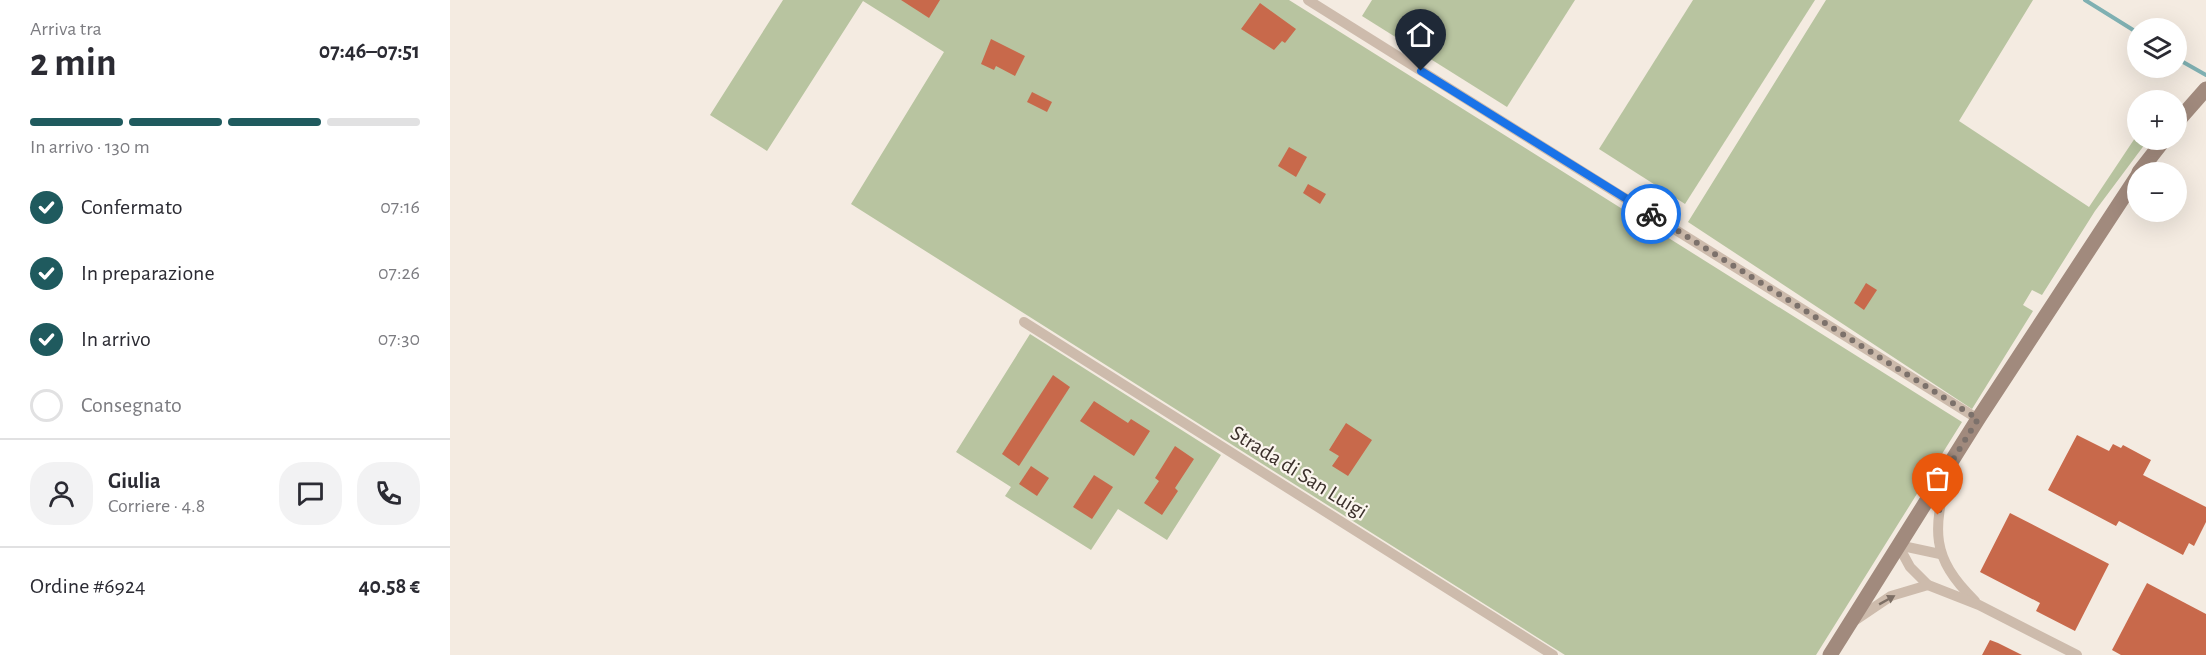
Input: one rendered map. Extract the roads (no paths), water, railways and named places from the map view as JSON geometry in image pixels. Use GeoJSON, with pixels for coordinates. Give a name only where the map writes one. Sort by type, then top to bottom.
{"type":"FeatureCollection","features":[{"type":"Feature","properties":{"kind":"main road"},"geometry":{"type":"LineString","coordinates":[[2187,111],[2206,89]]}},
{"type":"Feature","properties":{"kind":"main road"},"geometry":{"type":"LineString","coordinates":[[2147,162],[2156,150]]}},
{"type":"Feature","properties":{"kind":"main road"},"geometry":{"type":"LineString","coordinates":[[1830,655],[1978,419],[2127,191]]}},
{"type":"Feature","properties":{"kind":"street"},"geometry":{"type":"LineString","coordinates":[[1308,0],[1978,419]]}},
{"type":"Feature","properties":{"kind":"street","name":"Strada di San Luigi"},"geometry":{"type":"LineString","coordinates":[[1024,322],[1553,655]]}},
{"type":"Feature","properties":{"kind":"street"},"geometry":{"type":"LineString","coordinates":[[1951,463],[1938,515],[1940,554],[1963,589],[1979,605]]}},
{"type":"Feature","properties":{"kind":"street"},"geometry":{"type":"LineString","coordinates":[[1898,545],[1940,554]]}},
{"type":"Feature","properties":{"kind":"street"},"geometry":{"type":"LineString","coordinates":[[1898,545],[1910,567],[1928,585],[1979,605],[2078,655]]}},
{"type":"Feature","properties":{"kind":"street"},"geometry":{"type":"LineString","coordinates":[[1851,623],[1891,596],[1928,585]]}},
{"type":"Feature","properties":{"kind":"waterway"},"geometry":{"type":"LineString","coordinates":[[2085,0],[2127,26]]}},
{"type":"Feature","properties":{"kind":"waterway"},"geometry":{"type":"LineString","coordinates":[[2187,64],[2206,75]]}}]}
